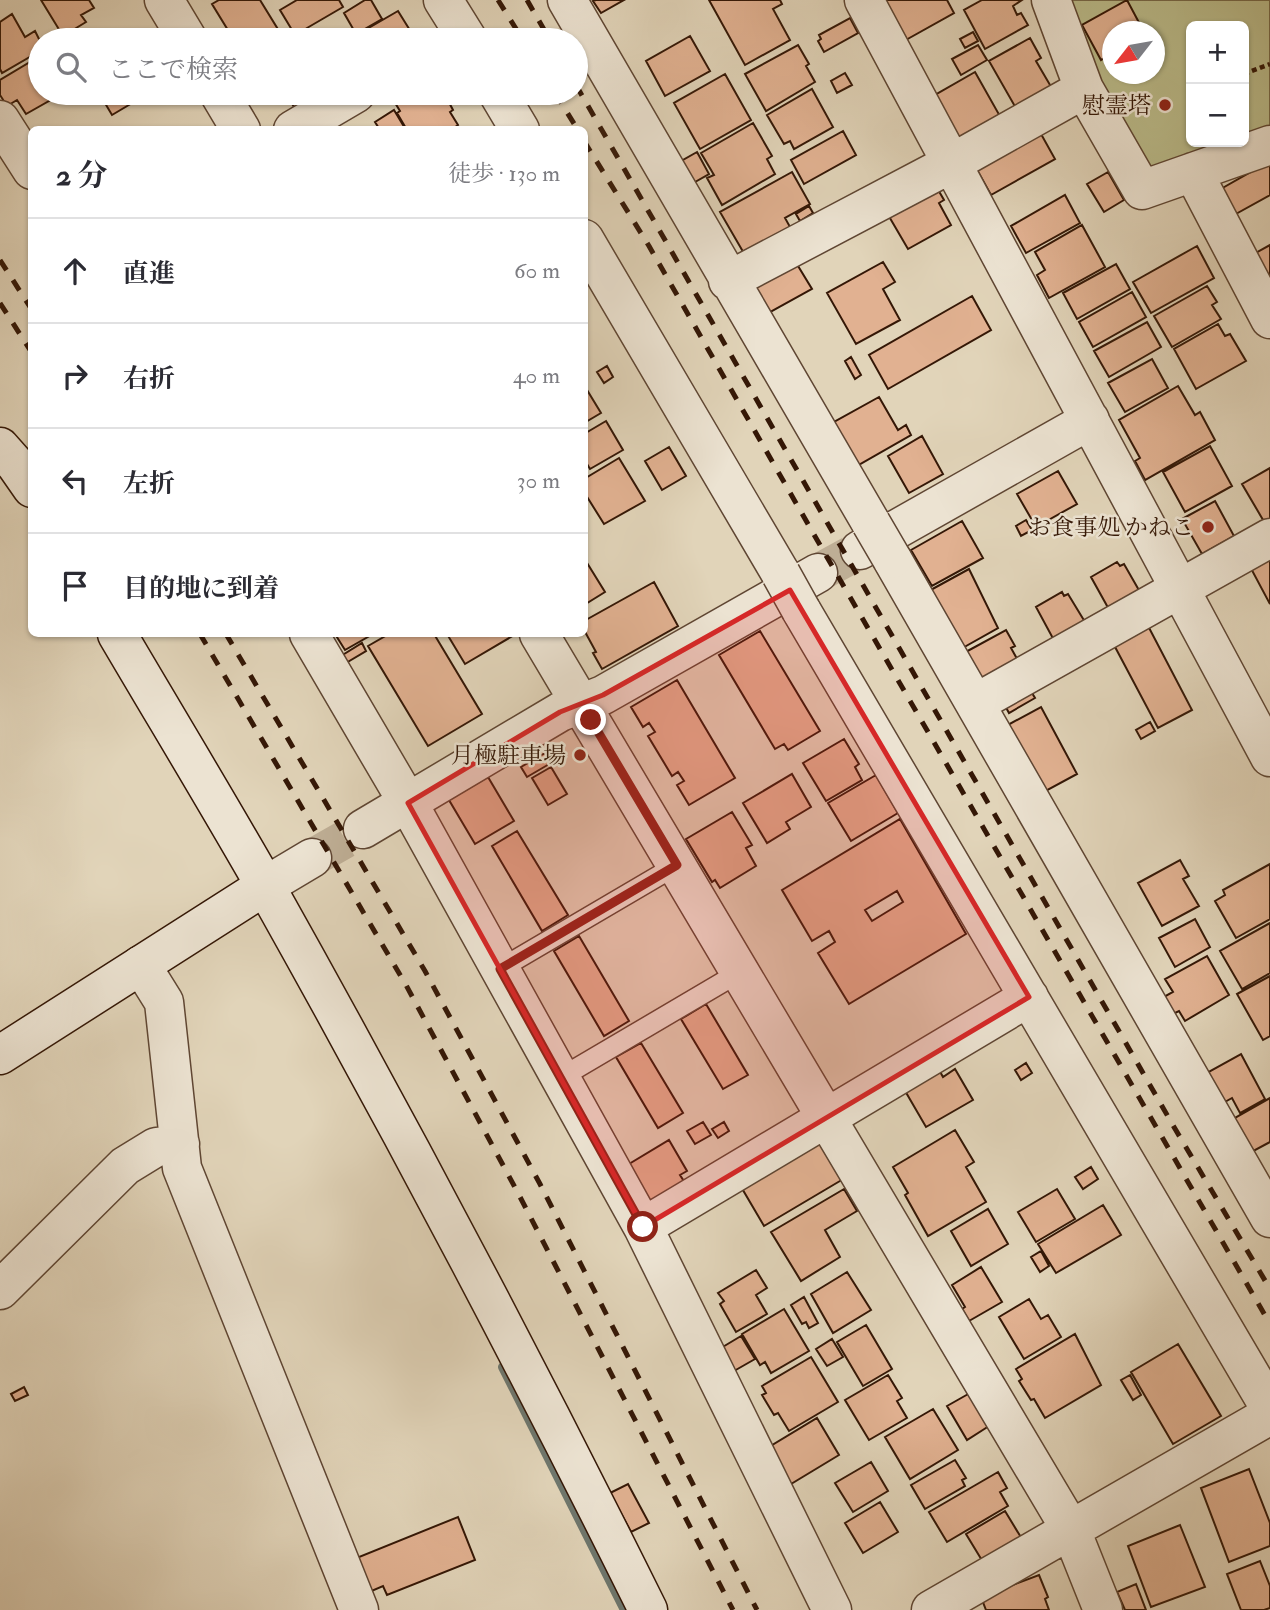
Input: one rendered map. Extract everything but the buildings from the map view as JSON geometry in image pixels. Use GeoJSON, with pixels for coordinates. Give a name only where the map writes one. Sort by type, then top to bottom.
{"type":"FeatureCollection","features":[{"type":"Feature","properties":{"kind":"street"},"geometry":{"type":"LineString","coordinates":[[164,0],[181,28]]}},
{"type":"Feature","properties":{"kind":"street"},"geometry":{"type":"LineString","coordinates":[[567,0],[583,28]]}},
{"type":"Feature","properties":{"kind":"street"},"geometry":{"type":"LineString","coordinates":[[864,0],[1270,757]]}},
{"type":"Feature","properties":{"kind":"street"},"geometry":{"type":"LineString","coordinates":[[1051,0],[1084,89],[1142,190],[1270,145]]}},
{"type":"Feature","properties":{"kind":"street"},"geometry":{"type":"LineString","coordinates":[[588,37],[874,544],[976,703],[1257,1167],[1270,1218]]}},
{"type":"Feature","properties":{"kind":"street"},"geometry":{"type":"LineString","coordinates":[[728,281],[952,163],[1084,89]]}},
{"type":"Feature","properties":{"kind":"street"},"geometry":{"type":"LineString","coordinates":[[226,105],[239,126]]}},
{"type":"Feature","properties":{"kind":"street"},"geometry":{"type":"LineString","coordinates":[[300,126],[336,105]]}},
{"type":"Feature","properties":{"kind":"street"},"geometry":{"type":"LineString","coordinates":[[505,105],[518,126]]}},
{"type":"Feature","properties":{"kind":"street"},"geometry":{"type":"LineString","coordinates":[[0,120],[28,164]]}},
{"type":"Feature","properties":{"kind":"street"},"geometry":{"type":"LineString","coordinates":[[1193,172],[1270,319]]}},
{"type":"Feature","properties":{"kind":"street"},"geometry":{"type":"LineString","coordinates":[[588,246],[1270,1408]]}},
{"type":"Feature","properties":{"kind":"street"},"geometry":{"type":"LineString","coordinates":[[874,544],[1090,420]]}},
{"type":"Feature","properties":{"kind":"street"},"geometry":{"type":"LineString","coordinates":[[0,447],[28,482]]}},
{"type":"Feature","properties":{"kind":"street"},"geometry":{"type":"LineString","coordinates":[[976,703],[1270,538]]}},
{"type":"Feature","properties":{"kind":"street"},"geometry":{"type":"LineString","coordinates":[[363,829],[560,712],[603,695],[818,573]]}},
{"type":"Feature","properties":{"kind":"street"},"geometry":{"type":"LineString","coordinates":[[119,637],[265,886],[484,1286],[648,1610]]}},
{"type":"Feature","properties":{"kind":"street"},"geometry":{"type":"LineString","coordinates":[[311,637],[408,803],[643,1227],[832,1610]]}},
{"type":"Feature","properties":{"kind":"street"},"geometry":{"type":"LineString","coordinates":[[541,637],[1071,1530],[1103,1610]]}},
{"type":"Feature","properties":{"kind":"street"},"geometry":{"type":"LineString","coordinates":[[0,1055],[265,886],[312,859]]}},
{"type":"Feature","properties":{"kind":"street"},"geometry":{"type":"LineString","coordinates":[[141,965],[164,1002],[182,1168],[359,1610]]}},
{"type":"Feature","properties":{"kind":"street"},"geometry":{"type":"LineString","coordinates":[[643,1227],[1029,997]]}},
{"type":"Feature","properties":{"kind":"street"},"geometry":{"type":"LineString","coordinates":[[0,1290],[125,1166],[156,1147],[180,1144]]}},
{"type":"Feature","properties":{"kind":"street"},"geometry":{"type":"LineString","coordinates":[[931,1610],[1270,1415]]}},
{"type":"Feature","properties":{"kind":"lane"},"geometry":{"type":"LineString","coordinates":[[500,969],[677,865]]}},
{"type":"Feature","properties":{"kind":"lane"},"geometry":{"type":"LineString","coordinates":[[561,1078],[740,972]]}},
{"type":"Feature","properties":{"kind":"path"},"geometry":{"type":"LineString","coordinates":[[1249,72],[1270,64]]}},
{"type":"Feature","properties":{"kind":"highlighted area"},"geometry":{"type":"Polygon","coordinates":[[[790,590],[1029,997],[643,1227],[408,803],[560,712],[603,695],[790,590]]]}},
{"type":"Feature","properties":{"kind":"green space"},"geometry":{"type":"Polygon","coordinates":[[[1061,0],[1270,0],[1270,134],[1249,141],[1249,21],[1186,21],[1186,147],[1233,147],[1171,169],[1143,166],[1102,84],[1165,84],[1165,21],[1102,21],[1102,83],[1061,0]]]}},
{"type":"Feature","properties":{"kind":"waterway"},"geometry":{"type":"LineString","coordinates":[[503,1367],[625,1610]]}},
{"type":"Feature","properties":{"kind":"tunnel"},"geometry":{"type":"LineString","coordinates":[[818,573],[860,550]]}},
{"type":"Feature","properties":{"kind":"tunnel"},"geometry":{"type":"LineString","coordinates":[[312,858],[363,829]]}},
{"type":"Feature","properties":{"kind":"railway"},"geometry":{"type":"LineString","coordinates":[[498,0],[516,28]]}},
{"type":"Feature","properties":{"kind":"railway"},"geometry":{"type":"LineString","coordinates":[[527,0],[543,28]]}},
{"type":"Feature","properties":{"kind":"railway"},"geometry":{"type":"LineString","coordinates":[[562,105],[576,126]]}},
{"type":"Feature","properties":{"kind":"railway"},"geometry":{"type":"LineString","coordinates":[[587,105],[1174,1127],[1270,1289]]}},
{"type":"Feature","properties":{"kind":"railway"},"geometry":{"type":"LineString","coordinates":[[588,147],[649,246],[1270,1324]]}},
{"type":"Feature","properties":{"kind":"railway"},"geometry":{"type":"LineString","coordinates":[[0,260],[28,304]]}},
{"type":"Feature","properties":{"kind":"railway"},"geometry":{"type":"LineString","coordinates":[[0,303],[28,347]]}},
{"type":"Feature","properties":{"kind":"railway"},"geometry":{"type":"LineString","coordinates":[[202,637],[406,985],[518,1193],[733,1610]]}},
{"type":"Feature","properties":{"kind":"railway"},"geometry":{"type":"LineString","coordinates":[[228,637],[425,971],[540,1184],[757,1610]]}},
{"type":"Feature","properties":{"kind":"place","name":"慰霊塔"},"geometry":{"type":"Point","coordinates":[1165,105]}},
{"type":"Feature","properties":{"kind":"place","name":"お食事処 かねこ"},"geometry":{"type":"Point","coordinates":[1208,527]}},
{"type":"Feature","properties":{"kind":"place","name":"月極駐車場"},"geometry":{"type":"Point","coordinates":[580,755]}},
{"type":"Feature","properties":{"kind":"route"},"geometry":{"type":"LineString","coordinates":[[591,720],[677,865],[500,969],[643,1227]]}}]}
